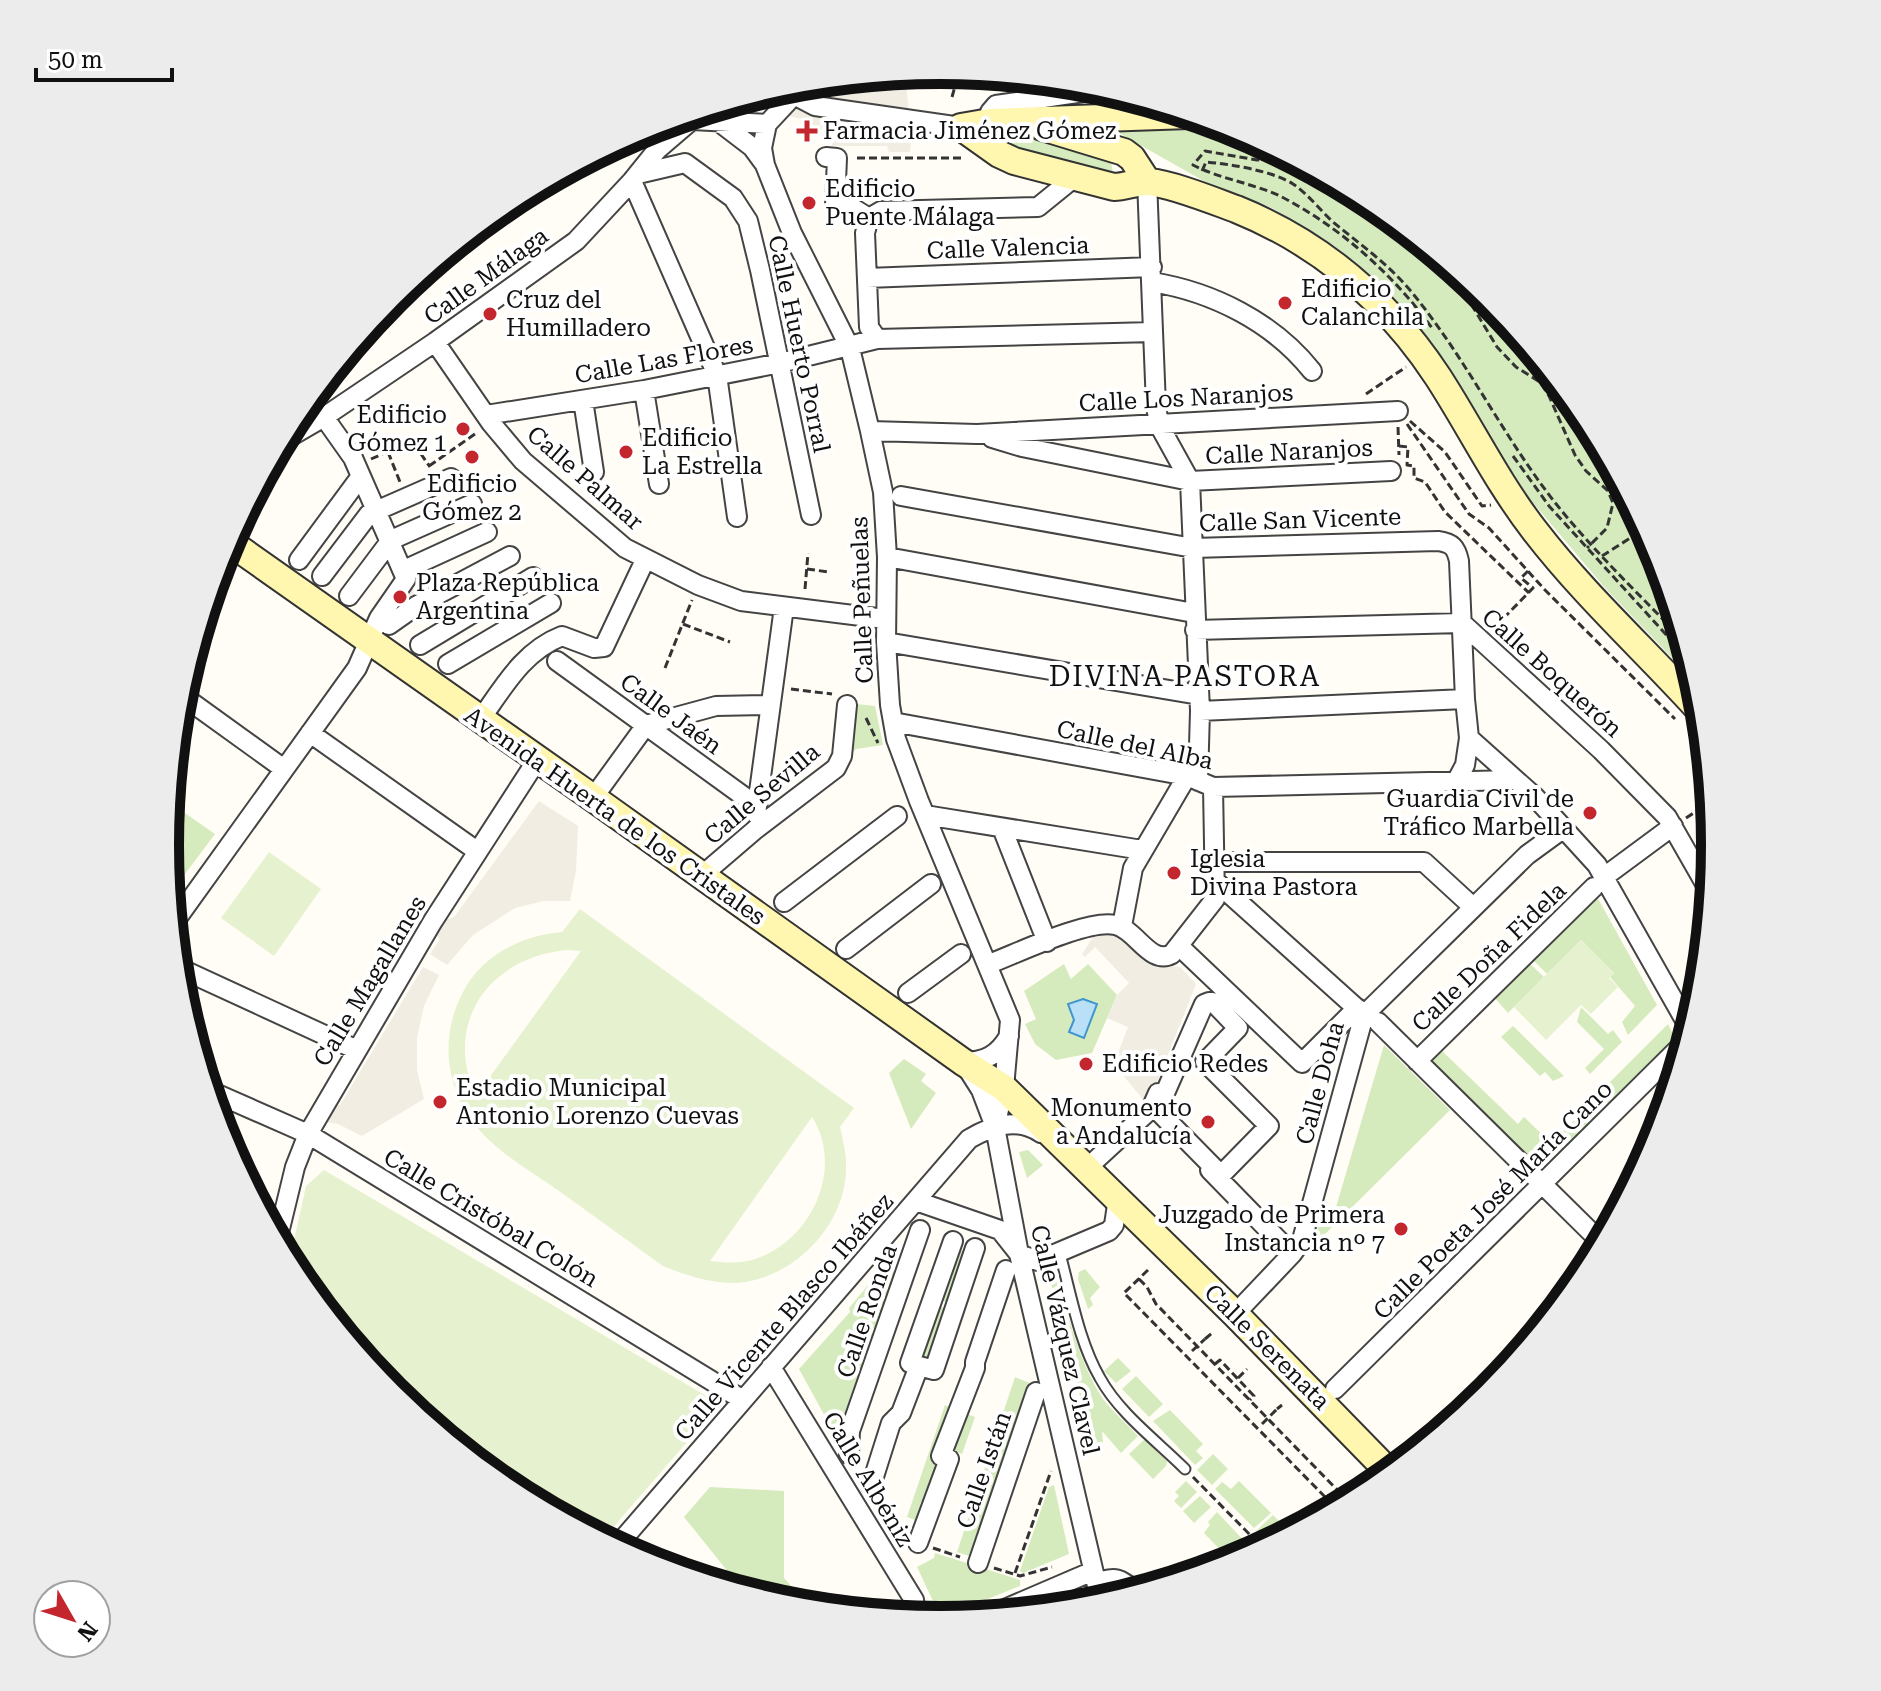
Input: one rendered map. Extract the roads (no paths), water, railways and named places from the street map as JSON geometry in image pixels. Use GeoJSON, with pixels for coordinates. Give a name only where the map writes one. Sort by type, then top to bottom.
{"type":"FeatureCollection","features":[{"type":"Feature","properties":{"kind":"main road"},"geometry":{"type":"LineString","coordinates":[[961,127],[990,122],[1159,116]]}},
{"type":"Feature","properties":{"kind":"main road"},"geometry":{"type":"LineString","coordinates":[[988,156],[990,122]]}},
{"type":"Feature","properties":{"kind":"main road"},"geometry":{"type":"LineString","coordinates":[[1027,122],[1124,152],[1132,158],[1147,181]]}},
{"type":"Feature","properties":{"kind":"main road"},"geometry":{"type":"LineString","coordinates":[[961,127],[988,156],[1125,187],[1147,181],[1260,219],[1322,255],[1358,282],[1405,332],[1437,376],[1498,479],[1536,532],[1687,696]]}},
{"type":"Feature","properties":{"kind":"main road","name":"Avenida Huerta de los Cristales"},"geometry":{"type":"LineString","coordinates":[[240,548],[379,632],[480,720],[1004,1088]]}},
{"type":"Feature","properties":{"kind":"main road","name":"Calle Serenata"},"geometry":{"type":"LineString","coordinates":[[1004,1088],[1235,1314],[1383,1465]]}},
{"type":"Feature","properties":{"kind":"street"},"geometry":{"type":"LineString","coordinates":[[990,122],[990,112],[996,105],[1064,95]]}},
{"type":"Feature","properties":{"kind":"street"},"geometry":{"type":"LineString","coordinates":[[801,98],[815,106],[831,109],[961,127]]}},
{"type":"Feature","properties":{"kind":"street"},"geometry":{"type":"LineString","coordinates":[[709,120],[767,124],[783,101]]}},
{"type":"Feature","properties":{"kind":"street","name":"Calle Peñuelas"},"geometry":{"type":"LineString","coordinates":[[718,121],[752,147],[765,165]]}},
{"type":"Feature","properties":{"kind":"street","name":"Calle Peñuelas"},"geometry":{"type":"LineString","coordinates":[[767,124],[762,148],[765,165],[792,233],[850,348],[883,492],[887,557],[886,642],[896,739],[1010,1020],[1004,1088]]}},
{"type":"Feature","properties":{"kind":"street","name":"Calle Málaga"},"geometry":{"type":"LineString","coordinates":[[302,430],[435,342],[576,241],[675,132]]}},
{"type":"Feature","properties":{"kind":"street"},"geometry":{"type":"LineString","coordinates":[[831,157],[835,205],[848,205],[869,218]]}},
{"type":"Feature","properties":{"kind":"street","name":"Calle Huerto Porral"},"geometry":{"type":"LineString","coordinates":[[635,178],[685,163],[733,198],[748,221],[811,515]]}},
{"type":"Feature","properties":{"kind":"street"},"geometry":{"type":"LineString","coordinates":[[877,339],[869,327],[865,233],[869,218],[881,211],[1038,207],[1075,177]]}},
{"type":"Feature","properties":{"kind":"street"},"geometry":{"type":"LineString","coordinates":[[635,178],[717,375],[737,517]]}},
{"type":"Feature","properties":{"kind":"street"},"geometry":{"type":"LineString","coordinates":[[989,964],[1097,923],[1122,926],[1157,957],[1165,958],[1179,946],[1215,899],[1214,871],[1199,781],[1190,481],[1159,425],[1147,181]]}},
{"type":"Feature","properties":{"kind":"street","name":"Calle Valencia"},"geometry":{"type":"LineString","coordinates":[[867,278],[1152,274],[1234,308],[1288,346],[1312,371]]}},
{"type":"Feature","properties":{"kind":"street","name":"Calle Las Flores"},"geometry":{"type":"LineString","coordinates":[[485,421],[780,363],[877,339],[1153,332]]}},
{"type":"Feature","properties":{"kind":"street","name":"Calle Palmar"},"geometry":{"type":"LineString","coordinates":[[435,342],[485,421],[523,461],[625,548],[698,585],[741,601],[885,619]]}},
{"type":"Feature","properties":{"kind":"street"},"geometry":{"type":"LineString","coordinates":[[644,390],[659,484]]}},
{"type":"Feature","properties":{"kind":"street"},"geometry":{"type":"LineString","coordinates":[[583,400],[594,472]]}},
{"type":"Feature","properties":{"kind":"street","name":"Calle Los Naranjos"},"geometry":{"type":"LineString","coordinates":[[870,431],[977,434],[1398,411]]}},
{"type":"Feature","properties":{"kind":"street"},"geometry":{"type":"LineString","coordinates":[[324,417],[359,470],[370,515],[398,537],[406,579],[379,618],[379,632]]}},
{"type":"Feature","properties":{"kind":"street","name":"Calle Los Naranjos"},"geometry":{"type":"LineString","coordinates":[[977,434],[1022,447],[1190,481]]}},
{"type":"Feature","properties":{"kind":"street"},"geometry":{"type":"LineString","coordinates":[[299,560],[359,470]]}},
{"type":"Feature","properties":{"kind":"street","name":"Calle Naranjos"},"geometry":{"type":"LineString","coordinates":[[1190,481],[1391,471]]}},
{"type":"Feature","properties":{"kind":"street"},"geometry":{"type":"LineString","coordinates":[[322,576],[370,515],[407,498],[438,475]]}},
{"type":"Feature","properties":{"kind":"street","name":"Calle San Vicente"},"geometry":{"type":"LineString","coordinates":[[901,496],[1193,548],[1449,543],[1456,549],[1459,561],[1469,738]]}},
{"type":"Feature","properties":{"kind":"street"},"geometry":{"type":"LineString","coordinates":[[349,596],[378,556],[398,537],[472,504]]}},
{"type":"Feature","properties":{"kind":"street"},"geometry":{"type":"LineString","coordinates":[[404,570],[487,532]]}},
{"type":"Feature","properties":{"kind":"street"},"geometry":{"type":"LineString","coordinates":[[183,911],[357,668],[379,632],[416,606],[510,556]]}},
{"type":"Feature","properties":{"kind":"street","name":"Calle Boquerón"},"geometry":{"type":"LineString","coordinates":[[887,557],[1195,622],[1462,623],[1601,750],[1673,826],[1701,876]]}},
{"type":"Feature","properties":{"kind":"street"},"geometry":{"type":"LineString","coordinates":[[480,720],[524,659],[557,638],[562,636],[594,648],[604,647],[645,560]]}},
{"type":"Feature","properties":{"kind":"street"},"geometry":{"type":"LineString","coordinates":[[420,645],[533,577]]}},
{"type":"Feature","properties":{"kind":"street"},"geometry":{"type":"LineString","coordinates":[[448,664],[551,603]]}},
{"type":"Feature","properties":{"kind":"street"},"geometry":{"type":"LineString","coordinates":[[756,829],[772,696],[794,608]]}},
{"type":"Feature","properties":{"kind":"street"},"geometry":{"type":"LineString","coordinates":[[886,642],[1199,703],[1465,699]]}},
{"type":"Feature","properties":{"kind":"street","name":"Calle Jaén"},"geometry":{"type":"LineString","coordinates":[[557,661],[757,806]]}},
{"type":"Feature","properties":{"kind":"street"},"geometry":{"type":"LineString","coordinates":[[593,798],[646,725],[716,706],[772,696]]}},
{"type":"Feature","properties":{"kind":"street","name":"Calle Sevilla"},"geometry":{"type":"LineString","coordinates":[[700,877],[756,829],[836,768],[842,756],[840,700]]}},
{"type":"Feature","properties":{"kind":"street"},"geometry":{"type":"LineString","coordinates":[[193,703],[284,769]]}},
{"type":"Feature","properties":{"kind":"street","name":"Calle del Alba"},"geometry":{"type":"LineString","coordinates":[[893,722],[1199,781],[1514,780]]}},
{"type":"Feature","properties":{"kind":"street"},"geometry":{"type":"LineString","coordinates":[[310,733],[477,851]]}},
{"type":"Feature","properties":{"kind":"street"},"geometry":{"type":"LineString","coordinates":[[1469,738],[1535,797],[1586,851],[1599,882],[1680,1025]]}},
{"type":"Feature","properties":{"kind":"street"},"geometry":{"type":"LineString","coordinates":[[1456,782],[1465,765],[1469,738]]}},
{"type":"Feature","properties":{"kind":"street","name":"Calle Magallanes"},"geometry":{"type":"LineString","coordinates":[[281,1226],[295,1167],[308,1134],[477,851],[537,760]]}},
{"type":"Feature","properties":{"kind":"street"},"geometry":{"type":"LineString","coordinates":[[1122,926],[1133,868],[1142,850],[1199,781]]}},
{"type":"Feature","properties":{"kind":"street"},"geometry":{"type":"LineString","coordinates":[[925,815],[1142,850]]}},
{"type":"Feature","properties":{"kind":"street"},"geometry":{"type":"LineString","coordinates":[[784,902],[897,816]]}},
{"type":"Feature","properties":{"kind":"street","name":"Calle Doña Fidela"},"geometry":{"type":"LineString","coordinates":[[1417,1061],[1599,882],[1673,826]]}},
{"type":"Feature","properties":{"kind":"street"},"geometry":{"type":"LineString","coordinates":[[1002,828],[1047,942]]}},
{"type":"Feature","properties":{"kind":"street","name":"Calle Doha"},"geometry":{"type":"LineString","coordinates":[[1235,1314],[1302,1240],[1366,1015],[1527,855],[1564,828]]}},
{"type":"Feature","properties":{"kind":"street"},"geometry":{"type":"LineString","coordinates":[[1214,871],[1424,862],[1473,907]]}},
{"type":"Feature","properties":{"kind":"street"},"geometry":{"type":"LineString","coordinates":[[1214,871],[1417,1061],[1594,1235]]}},
{"type":"Feature","properties":{"kind":"street"},"geometry":{"type":"LineString","coordinates":[[846,949],[931,884]]}},
{"type":"Feature","properties":{"kind":"street"},"geometry":{"type":"LineString","coordinates":[[1179,946],[1302,1063],[1366,1015]]}},
{"type":"Feature","properties":{"kind":"street"},"geometry":{"type":"LineString","coordinates":[[908,993],[961,954]]}},
{"type":"Feature","properties":{"kind":"street"},"geometry":{"type":"LineString","coordinates":[[191,973],[357,1050]]}},
{"type":"Feature","properties":{"kind":"street"},"geometry":{"type":"LineString","coordinates":[[1086,1169],[1151,1109],[1209,976]]}},
{"type":"Feature","properties":{"kind":"street"},"geometry":{"type":"LineString","coordinates":[[1213,1002],[1238,1028],[1205,1062],[1269,1126],[1221,1175],[1158,1109],[1204,1004],[1213,1002]]}},
{"type":"Feature","properties":{"kind":"street"},"geometry":{"type":"LineString","coordinates":[[1011,1034],[992,1056],[982,1061],[963,1062],[981,1090],[995,1127],[1024,1124],[1060,1144]]}},
{"type":"Feature","properties":{"kind":"street","name":"Calle Poeta José María Cano"},"geometry":{"type":"LineString","coordinates":[[1335,1389],[1544,1185],[1674,1051]]}},
{"type":"Feature","properties":{"kind":"street","name":"Calle Vázquez Clavel"},"geometry":{"type":"LineString","coordinates":[[1004,1088],[995,1127],[1019,1254],[1098,1590]]}},
{"type":"Feature","properties":{"kind":"street","name":"Calle Cristóbal Colón"},"geometry":{"type":"LineString","coordinates":[[222,1097],[308,1134],[743,1400]]}},
{"type":"Feature","properties":{"kind":"street"},"geometry":{"type":"LineString","coordinates":[[224,1103],[226,1099]]}},
{"type":"Feature","properties":{"kind":"street"},"geometry":{"type":"LineString","coordinates":[[1151,1109],[1292,1254]]}},
{"type":"Feature","properties":{"kind":"street","name":"Calle Vicente Blasco Ibáñez"},"geometry":{"type":"LineString","coordinates":[[624,1537],[969,1139],[995,1127]]}},
{"type":"Feature","properties":{"kind":"street"},"geometry":{"type":"LineString","coordinates":[[916,1201],[1000,1230],[1019,1254],[1038,1261],[1109,1231],[1114,1225],[1118,1198]]}},
{"type":"Feature","properties":{"kind":"street","name":"Calle Ronda"},"geometry":{"type":"LineString","coordinates":[[849,1454],[850,1431],[920,1230]]}},
{"type":"Feature","properties":{"kind":"street"},"geometry":{"type":"LineString","coordinates":[[953,1241],[910,1363],[919,1366],[934,1370],[975,1248]]}},
{"type":"Feature","properties":{"kind":"street"},"geometry":{"type":"LineString","coordinates":[[918,1543],[949,1459],[941,1456],[975,1368],[1006,1270]]}},
{"type":"Feature","properties":{"kind":"street"},"geometry":{"type":"LineString","coordinates":[[871,1486],[891,1423],[901,1413],[919,1366]]}},
{"type":"Feature","properties":{"kind":"street","name":"Calle Albéniz"},"geometry":{"type":"LineString","coordinates":[[771,1367],[915,1606]]}},
{"type":"Feature","properties":{"kind":"street","name":"Calle Istán"},"geometry":{"type":"LineString","coordinates":[[978,1563],[1036,1392]]}},
{"type":"Feature","properties":{"kind":"street"},"geometry":{"type":"LineString","coordinates":[[1036,1600],[1095,1576],[1115,1578],[1127,1584]]}},
{"type":"Feature","properties":{"kind":"lane"},"geometry":{"type":"LineString","coordinates":[[1060,1254],[1084,1338],[1099,1377],[1115,1399],[1185,1469]]}},
{"type":"Feature","properties":{"kind":"water"},"geometry":{"type":"Polygon","coordinates":[[[1083,999],[1097,1004],[1084,1038],[1069,1032],[1074,1020],[1068,1004],[1083,999]]]}},
{"type":"Feature","properties":{"kind":"place","name":"Farmacia Jiménez Gómez"},"geometry":{"type":"Point","coordinates":[807,131]}},
{"type":"Feature","properties":{"kind":"place","name":"Edificio Puente Málaga"},"geometry":{"type":"Point","coordinates":[809,203]}},
{"type":"Feature","properties":{"kind":"place","name":"Edificio Calanchila"},"geometry":{"type":"Point","coordinates":[1285,303]}},
{"type":"Feature","properties":{"kind":"place","name":"Cruz del Humilladero"},"geometry":{"type":"Point","coordinates":[490,314]}},
{"type":"Feature","properties":{"kind":"place","name":"Edificio Gómez 1"},"geometry":{"type":"Point","coordinates":[463,429]}},
{"type":"Feature","properties":{"kind":"place","name":"Edificio La Estrella"},"geometry":{"type":"Point","coordinates":[626,452]}},
{"type":"Feature","properties":{"kind":"place","name":"Edificio Gómez 2"},"geometry":{"type":"Point","coordinates":[472,457]}},
{"type":"Feature","properties":{"kind":"place","name":"Plaza República Argentina"},"geometry":{"type":"Point","coordinates":[400,597]}},
{"type":"Feature","properties":{"kind":"place","name":"Guardia Civil de Tráfico Marbella"},"geometry":{"type":"Point","coordinates":[1590,813]}},
{"type":"Feature","properties":{"kind":"place","name":"Iglesia Divina Pastora"},"geometry":{"type":"Point","coordinates":[1174,873]}},
{"type":"Feature","properties":{"kind":"place","name":"Edificio Redes"},"geometry":{"type":"Point","coordinates":[1086,1064]}},
{"type":"Feature","properties":{"kind":"place","name":"Estadio Municipal Antonio Lorenzo Cuevas"},"geometry":{"type":"Point","coordinates":[440,1102]}},
{"type":"Feature","properties":{"kind":"place","name":"Monumento a Andalucía"},"geometry":{"type":"Point","coordinates":[1208,1122]}},
{"type":"Feature","properties":{"kind":"place","name":"Juzgado de Primera Instancia nº 7"},"geometry":{"type":"Point","coordinates":[1401,1229]}},
{"type":"Feature","properties":{"kind":"district","name":"DIVINA PASTORA"},"geometry":{"type":"Point","coordinates":[1185,676]}}]}
